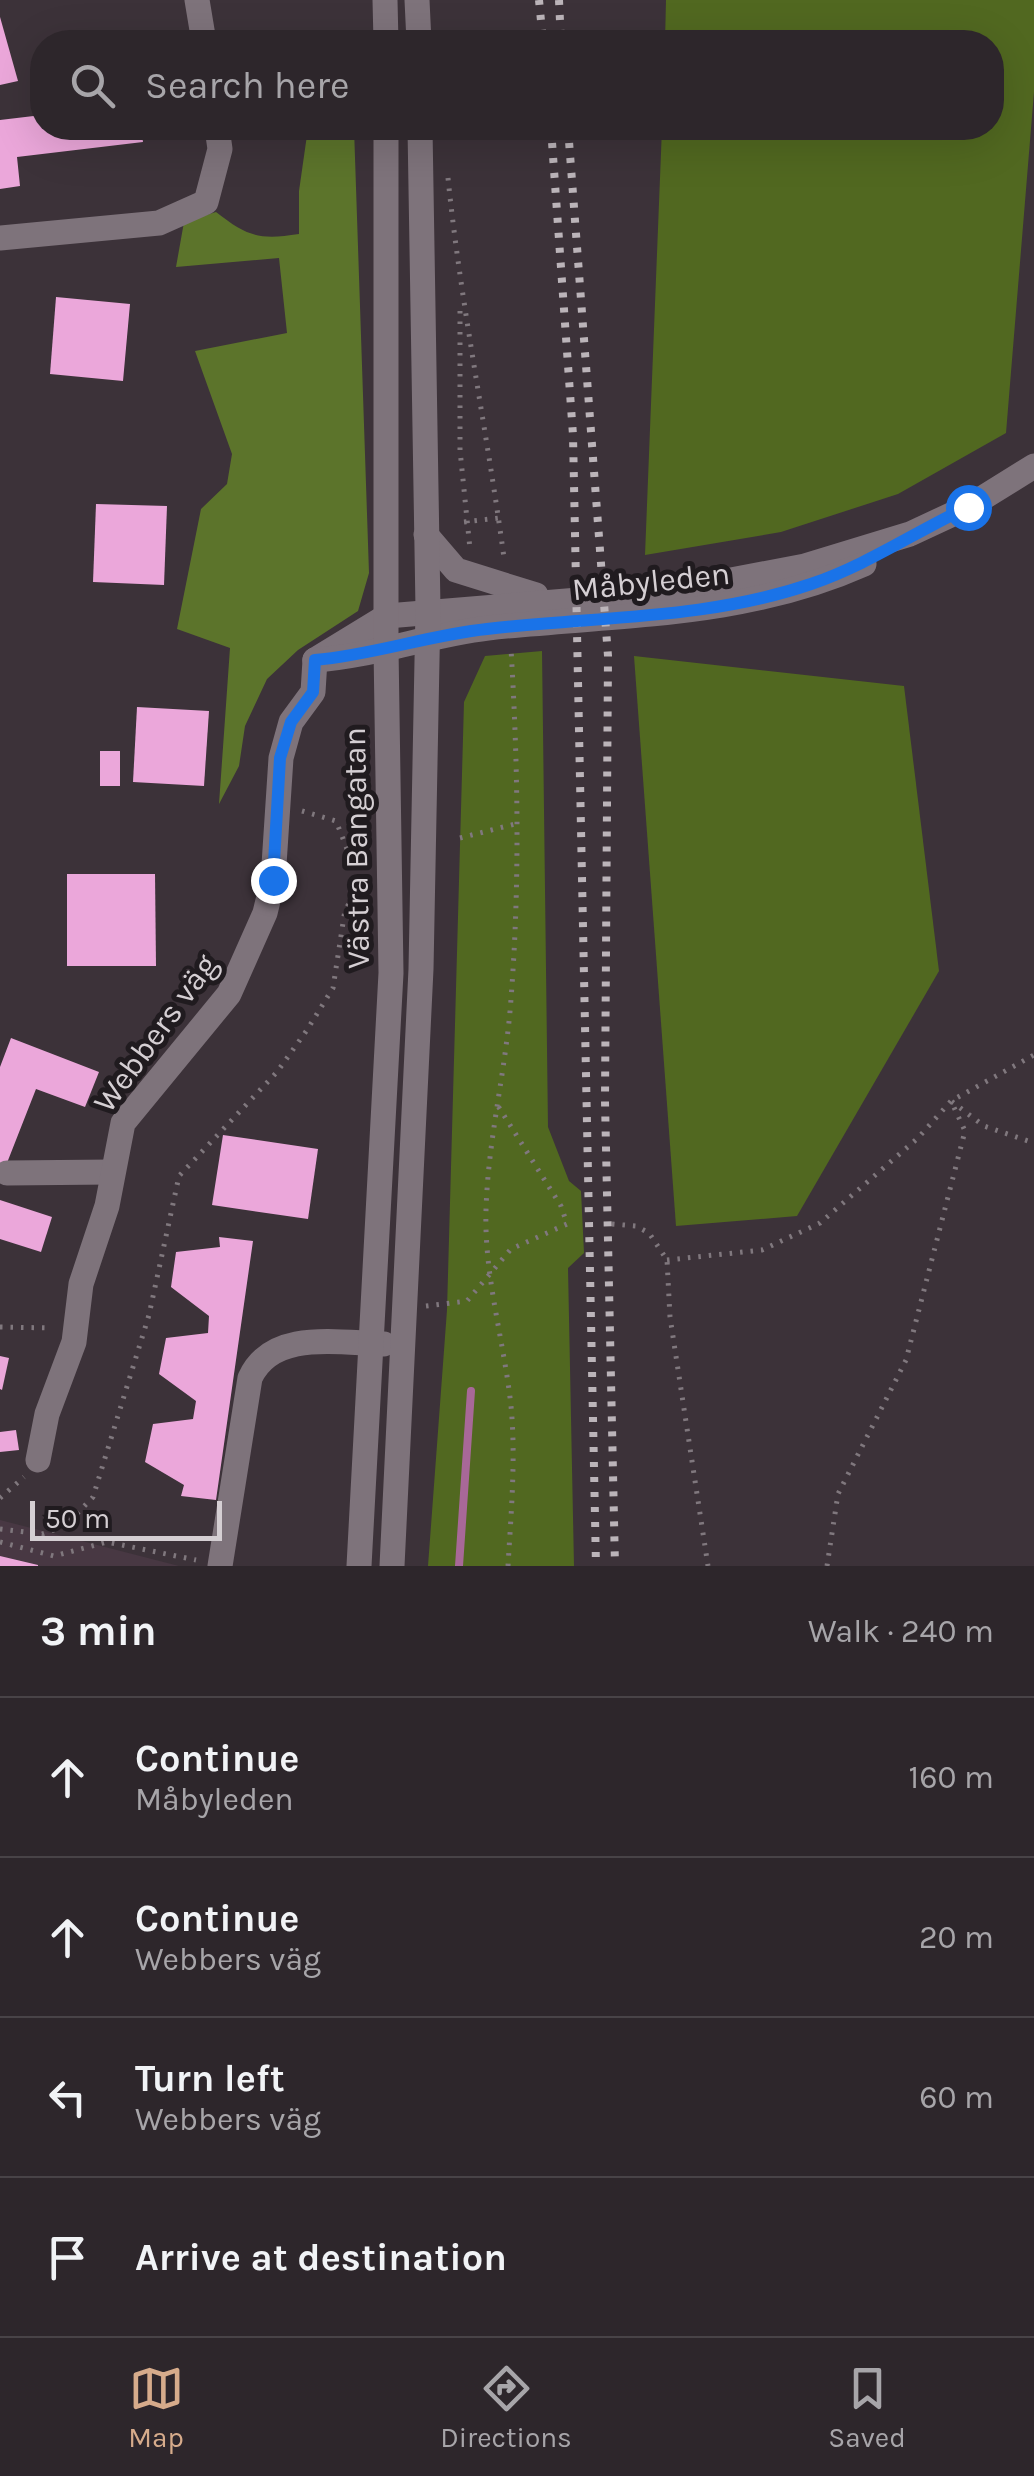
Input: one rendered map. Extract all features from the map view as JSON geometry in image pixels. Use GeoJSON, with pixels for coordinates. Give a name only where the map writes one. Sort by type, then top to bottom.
{"type":"FeatureCollection","features":[{"type":"Feature","properties":{"kind":"street"},"geometry":{"type":"LineString","coordinates":[[197,0],[202,30]]}},
{"type":"Feature","properties":{"kind":"street"},"geometry":{"type":"LineString","coordinates":[[385,0],[386,30]]}},
{"type":"Feature","properties":{"kind":"street"},"geometry":{"type":"LineString","coordinates":[[417,0],[418,30]]}},
{"type":"Feature","properties":{"kind":"street"},"geometry":{"type":"LineString","coordinates":[[0,238],[159,224],[206,202],[219,140]]}},
{"type":"Feature","properties":{"kind":"street","name":"Västra Bangatan"},"geometry":{"type":"LineString","coordinates":[[359,1566],[391,973],[386,648],[386,140]]}},
{"type":"Feature","properties":{"kind":"street","name":"Västra Bangatan"},"geometry":{"type":"LineString","coordinates":[[392,1566],[421,969],[428,609],[420,140]]}},
{"type":"Feature","properties":{"kind":"street","name":"Måbyleden"},"geometry":{"type":"LineString","coordinates":[[386,648],[427,636],[489,590],[575,602],[752,602],[862,566],[910,534],[968,507],[1034,466]]}},
{"type":"Feature","properties":{"kind":"street"},"geometry":{"type":"LineString","coordinates":[[426,535],[456,570],[489,590]]}},
{"type":"Feature","properties":{"kind":"street","name":"Måbyleden"},"geometry":{"type":"LineString","coordinates":[[388,616],[428,609],[489,590],[665,604]]}},
{"type":"Feature","properties":{"kind":"street"},"geometry":{"type":"LineString","coordinates":[[315,660],[388,616]]}},
{"type":"Feature","properties":{"kind":"street"},"geometry":{"type":"LineString","coordinates":[[315,660],[386,648]]}},
{"type":"Feature","properties":{"kind":"street","name":"Webbers väg"},"geometry":{"type":"LineString","coordinates":[[38,1460],[46,1414],[75,1329],[80,1284],[107,1206],[123,1124],[229,994],[250,956],[273,880],[280,758],[291,722],[313,692],[315,660]]}},
{"type":"Feature","properties":{"kind":"street"},"geometry":{"type":"LineString","coordinates":[[7,1172],[112,1172]]}},
{"type":"Feature","properties":{"kind":"street"},"geometry":{"type":"LineString","coordinates":[[220,1566],[250,1378],[258,1360],[276,1348],[297,1344],[403,1344]]}},
{"type":"Feature","properties":{"kind":"path"},"geometry":{"type":"LineString","coordinates":[[447,166],[460,298],[464,522],[470,550],[489,590]]}},
{"type":"Feature","properties":{"kind":"path"},"geometry":{"type":"LineString","coordinates":[[460,298],[488,434],[499,518],[489,590]]}},
{"type":"Feature","properties":{"kind":"path"},"geometry":{"type":"LineString","coordinates":[[464,522],[499,518]]}},
{"type":"Feature","properties":{"kind":"path"},"geometry":{"type":"LineString","coordinates":[[508,1566],[512,1412],[486,1216],[511,999],[519,824],[512,662]]}},
{"type":"Feature","properties":{"kind":"path"},"geometry":{"type":"LineString","coordinates":[[276,812],[303,811],[336,821],[360,882]]}},
{"type":"Feature","properties":{"kind":"path"},"geometry":{"type":"LineString","coordinates":[[460,838],[519,824]]}},
{"type":"Feature","properties":{"kind":"path"},"geometry":{"type":"LineString","coordinates":[[0,1529],[42,1534],[65,1526],[92,1497],[149,1315],[179,1176],[277,1072],[316,1016],[333,988],[345,910],[360,882],[377,870]]}},
{"type":"Feature","properties":{"kind":"path"},"geometry":{"type":"LineString","coordinates":[[667,1260],[762,1250],[820,1223],[918,1138],[951,1102],[1034,1055]]}},
{"type":"Feature","properties":{"kind":"path"},"geometry":{"type":"LineString","coordinates":[[951,1102],[984,1126],[1034,1143]]}},
{"type":"Feature","properties":{"kind":"path"},"geometry":{"type":"LineString","coordinates":[[827,1566],[838,1494],[906,1360],[966,1131],[951,1102]]}},
{"type":"Feature","properties":{"kind":"path"},"geometry":{"type":"LineString","coordinates":[[425,1306],[467,1302],[511,1250],[567,1224],[562,1206],[497,1104]]}},
{"type":"Feature","properties":{"kind":"path"},"geometry":{"type":"LineString","coordinates":[[612,1224],[636,1226],[648,1233],[667,1260],[670,1317],[708,1566]]}},
{"type":"Feature","properties":{"kind":"path"},"geometry":{"type":"LineString","coordinates":[[0,1327],[75,1329]]}},
{"type":"Feature","properties":{"kind":"path"},"geometry":{"type":"LineString","coordinates":[[0,1542],[54,1556],[106,1542],[220,1566]]}},
{"type":"Feature","properties":{"kind":"shaded area"},"geometry":{"type":"Polygon","coordinates":[[[0,1520],[179,1566],[0,1566],[0,1520]]]}},
{"type":"Feature","properties":{"kind":"green space"},"geometry":{"type":"Polygon","coordinates":[[[666,0],[1034,0],[1034,92],[1006,433],[898,494],[781,532],[645,555],[662,140],[1004,140],[1004,30],[665,30],[666,0]]]}},
{"type":"Feature","properties":{"kind":"green space"},"geometry":{"type":"Polygon","coordinates":[[[306,140],[354,140],[369,573],[358,611],[298,650],[267,679],[245,726],[239,766],[219,804],[230,648],[177,629],[201,509],[227,484],[232,454],[195,351],[287,333],[279,258],[176,267],[184,222],[216,212],[255,235],[299,234],[299,191],[306,140]]]}},
{"type":"Feature","properties":{"kind":"green space"},"geometry":{"type":"Polygon","coordinates":[[[542,651],[548,1127],[569,1181],[581,1191],[584,1253],[568,1268],[574,1566],[428,1566],[447,1310],[464,702],[485,656],[542,651]]]}},
{"type":"Feature","properties":{"kind":"green space"},"geometry":{"type":"Polygon","coordinates":[[[634,656],[904,686],[939,971],[797,1216],[676,1226],[634,656]]]}},
{"type":"Feature","properties":{"kind":"building"},"geometry":{"type":"Polygon","coordinates":[[[0,17],[18,81],[0,85],[0,17]]]}},
{"type":"Feature","properties":{"kind":"building"},"geometry":{"type":"Polygon","coordinates":[[[30,116],[30,140],[143,142],[17,157],[20,186],[0,189],[0,120],[30,116]]]}},
{"type":"Feature","properties":{"kind":"building"},"geometry":{"type":"Polygon","coordinates":[[[56,297],[130,304],[123,381],[50,374],[56,297]]]}},
{"type":"Feature","properties":{"kind":"building"},"geometry":{"type":"Polygon","coordinates":[[[96,504],[167,506],[164,585],[93,582],[96,504]]]}},
{"type":"Feature","properties":{"kind":"building"},"geometry":{"type":"Polygon","coordinates":[[[137,707],[209,711],[204,786],[133,782],[137,707]]]}},
{"type":"Feature","properties":{"kind":"building"},"geometry":{"type":"Polygon","coordinates":[[[100,751],[120,751],[120,786],[100,786],[100,751]]]}},
{"type":"Feature","properties":{"kind":"building"},"geometry":{"type":"Polygon","coordinates":[[[67,874],[155,874],[156,966],[67,966],[67,874]]]}},
{"type":"Feature","properties":{"kind":"building"},"geometry":{"type":"Polygon","coordinates":[[[11,1038],[99,1072],[85,1107],[36,1089],[5,1168],[0,1166],[0,1067],[11,1038]]]}},
{"type":"Feature","properties":{"kind":"building"},"geometry":{"type":"Polygon","coordinates":[[[223,1135],[318,1149],[308,1219],[212,1205],[223,1135]]]}},
{"type":"Feature","properties":{"kind":"building"},"geometry":{"type":"Polygon","coordinates":[[[0,1200],[52,1217],[41,1252],[0,1239],[0,1200]]]}},
{"type":"Feature","properties":{"kind":"building"},"geometry":{"type":"Polygon","coordinates":[[[219,1237],[253,1241],[216,1500],[181,1496],[184,1485],[145,1462],[153,1424],[193,1419],[196,1401],[159,1374],[166,1338],[208,1333],[209,1316],[171,1287],[176,1252],[220,1247],[219,1237]]]}},
{"type":"Feature","properties":{"kind":"building"},"geometry":{"type":"Polygon","coordinates":[[[0,1356],[9,1358],[2,1390],[0,1389],[0,1356]]]}},
{"type":"Feature","properties":{"kind":"building"},"geometry":{"type":"Polygon","coordinates":[[[16,1430],[19,1450],[0,1452],[0,1432],[16,1430]]]}},
{"type":"Feature","properties":{"kind":"building"},"geometry":{"type":"Polygon","coordinates":[[[0,1556],[38,1565],[38,1566],[0,1566],[0,1556]]]}},
{"type":"Feature","properties":{"kind":"waterway"},"geometry":{"type":"LineString","coordinates":[[459,1566],[471,1391]]}},
{"type":"Feature","properties":{"kind":"railway"},"geometry":{"type":"LineString","coordinates":[[539,0],[542,30]]}},
{"type":"Feature","properties":{"kind":"railway"},"geometry":{"type":"LineString","coordinates":[[559,0],[560,30]]}},
{"type":"Feature","properties":{"kind":"railway"},"geometry":{"type":"LineString","coordinates":[[552,140],[573,435],[596,1566]]}},
{"type":"Feature","properties":{"kind":"railway"},"geometry":{"type":"LineString","coordinates":[[569,140],[608,656],[605,1101],[615,1566]]}},
{"type":"Feature","properties":{"kind":"route"},"geometry":{"type":"LineString","coordinates":[[273,880],[280,758],[291,722],[313,692],[315,660],[350,657],[427,636],[668,615],[752,602],[862,566],[910,534],[968,507]]}}]}
